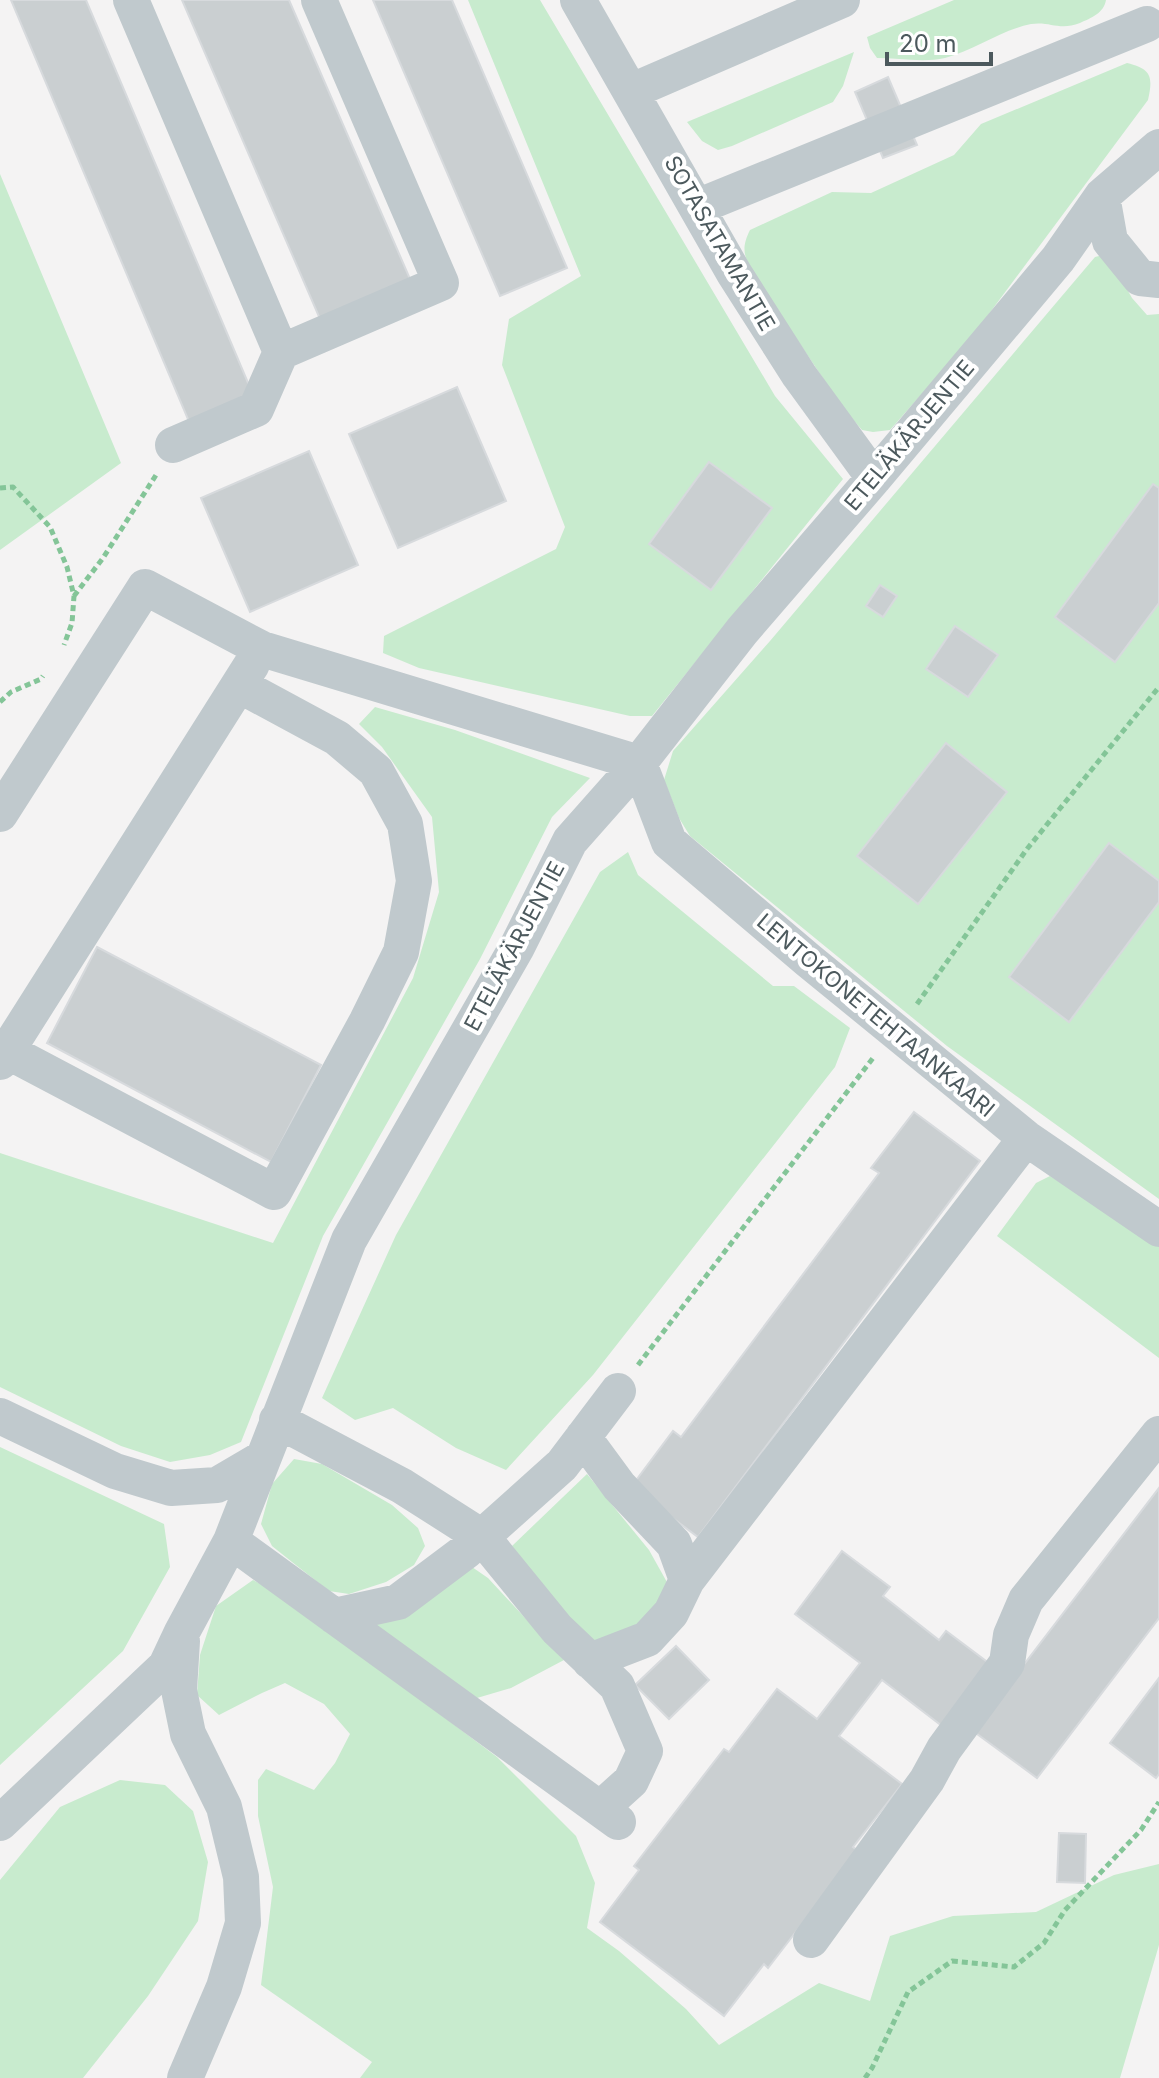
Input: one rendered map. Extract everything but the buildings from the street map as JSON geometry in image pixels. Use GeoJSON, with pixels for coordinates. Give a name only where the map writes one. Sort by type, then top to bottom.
{"type":"FeatureCollection","features":[{"type":"Feature","properties":{"kind":"street"},"geometry":{"type":"LineString","coordinates":[[131,0],[281,352]]}},
{"type":"Feature","properties":{"kind":"street"},"geometry":{"type":"LineString","coordinates":[[173,445],[256,409],[281,352],[441,283],[319,0]]}},
{"type":"Feature","properties":{"kind":"street","name":"SOTASATAMANTIE"},"geometry":{"type":"LineString","coordinates":[[578,0],[734,273],[799,375],[874,478]]}},
{"type":"Feature","properties":{"kind":"street"},"geometry":{"type":"LineString","coordinates":[[632,91],[842,0]]}},
{"type":"Feature","properties":{"kind":"street"},"geometry":{"type":"LineString","coordinates":[[697,207],[1051,63],[1145,19]]}},
{"type":"Feature","properties":{"kind":"street","name":"ETELÄKÄRJENTIE"},"geometry":{"type":"LineString","coordinates":[[0,1823],[166,1666],[231,1541],[349,1240],[517,947],[570,841],[639,763],[742,631],[1058,259],[1102,196],[1159,147]]}},
{"type":"Feature","properties":{"kind":"street"},"geometry":{"type":"LineString","coordinates":[[1102,196],[1110,241],[1140,278],[1159,280]]}},
{"type":"Feature","properties":{"kind":"street"},"geometry":{"type":"LineString","coordinates":[[0,814],[145,587],[262,649],[639,763]]}},
{"type":"Feature","properties":{"kind":"street"},"geometry":{"type":"LineString","coordinates":[[239,685],[337,738],[376,771],[405,824],[414,881],[401,952],[274,1192],[4,1057],[239,685],[262,649]]}},
{"type":"Feature","properties":{"kind":"street","name":"LENTOKONETEHTAANKAARI"},"geometry":{"type":"LineString","coordinates":[[639,763],[669,842],[1026,1138],[1159,1229]]}},
{"type":"Feature","properties":{"kind":"street"},"geometry":{"type":"LineString","coordinates":[[590,1661],[647,1639],[671,1613],[687,1580],[1026,1138]]}},
{"type":"Feature","properties":{"kind":"street"},"geometry":{"type":"LineString","coordinates":[[334,1616],[398,1602],[466,1551],[562,1465],[618,1391]]}},
{"type":"Feature","properties":{"kind":"street"},"geometry":{"type":"LineString","coordinates":[[0,1416],[115,1471],[171,1488],[217,1485],[263,1458]]}},
{"type":"Feature","properties":{"kind":"street"},"geometry":{"type":"LineString","coordinates":[[231,1541],[609,1816],[645,1751],[617,1686],[557,1629],[482,1537],[402,1486],[277,1420]]}},
{"type":"Feature","properties":{"kind":"street"},"geometry":{"type":"LineString","coordinates":[[811,1940],[1007,1663],[1011,1635],[1026,1600],[1159,1434]]}},
{"type":"Feature","properties":{"kind":"street"},"geometry":{"type":"LineString","coordinates":[[583,1437],[619,1486],[674,1544],[687,1580]]}},
{"type":"Feature","properties":{"kind":"street"},"geometry":{"type":"LineString","coordinates":[[182,1632],[179,1690],[188,1734],[224,1807],[241,1877],[243,1923],[224,1987],[185,2078]]}},
{"type":"Feature","properties":{"kind":"path"},"geometry":{"type":"LineString","coordinates":[[74,596],[142,499],[173,445]]}},
{"type":"Feature","properties":{"kind":"path"},"geometry":{"type":"LineString","coordinates":[[0,488],[13,487],[50,527],[67,567],[74,596],[72,623],[61,652]]}},
{"type":"Feature","properties":{"kind":"path"},"geometry":{"type":"LineString","coordinates":[[0,702],[11,692],[41,679],[48,670]]}},
{"type":"Feature","properties":{"kind":"path"},"geometry":{"type":"LineString","coordinates":[[865,2078],[908,1992],[952,1961],[1014,1967],[1044,1943],[1065,1910],[1141,1830],[1159,1802]]}},
{"type":"Feature","properties":{"kind":"green space"},"geometry":{"type":"Polygon","coordinates":[[[468,0],[540,0],[775,396],[843,479],[652,716],[630,716],[419,668],[383,653],[384,636],[556,549],[565,527],[502,365],[509,319],[581,276],[468,0]]]}},
{"type":"Feature","properties":{"kind":"green space"},"geometry":{"type":"Polygon","coordinates":[[[954,0],[1106,0],[1100,12],[1080,23],[1066,26],[1031,24],[945,58],[877,58],[870,48],[867,37],[954,0]]]}},
{"type":"Feature","properties":{"kind":"green space"},"geometry":{"type":"Polygon","coordinates":[[[854,52],[843,86],[833,102],[732,146],[718,150],[702,141],[687,122],[854,52]]]}},
{"type":"Feature","properties":{"kind":"green space"},"geometry":{"type":"Polygon","coordinates":[[[1127,63],[1142,68],[1149,75],[1148,100],[971,338],[890,430],[862,430],[843,408],[757,280],[744,250],[750,230],[832,192],[871,193],[954,155],[981,124],[1127,63]]]}},
{"type":"Feature","properties":{"kind":"green space"},"geometry":{"type":"Polygon","coordinates":[[[0,174],[121,463],[0,550],[0,174]]]}},
{"type":"Feature","properties":{"kind":"green space"},"geometry":{"type":"Polygon","coordinates":[[[1107,254],[1132,298],[1147,315],[1159,314],[1159,1199],[947,1046],[690,836],[664,780],[673,751],[1095,257],[1107,254]]]}},
{"type":"Feature","properties":{"kind":"green space"},"geometry":{"type":"Polygon","coordinates":[[[375,707],[455,730],[590,778],[552,817],[480,959],[323,1236],[241,1442],[210,1455],[170,1462],[121,1446],[0,1387],[0,1153],[273,1243],[413,978],[439,892],[432,817],[382,747],[359,724],[375,707]]]}},
{"type":"Feature","properties":{"kind":"green space"},"geometry":{"type":"Polygon","coordinates":[[[628,852],[638,875],[773,986],[794,986],[850,1028],[835,1067],[593,1375],[506,1470],[456,1448],[393,1408],[355,1420],[322,1398],[396,1235],[600,872],[628,852]]]}},
{"type":"Feature","properties":{"kind":"green space"},"geometry":{"type":"Polygon","coordinates":[[[1050,1176],[1159,1245],[1159,1358],[997,1236],[1036,1183],[1050,1176]]]}},
{"type":"Feature","properties":{"kind":"green space"},"geometry":{"type":"Polygon","coordinates":[[[0,1447],[164,1524],[170,1567],[123,1651],[0,1765],[0,1447]]]}},
{"type":"Feature","properties":{"kind":"green space"},"geometry":{"type":"Polygon","coordinates":[[[294,1459],[322,1464],[392,1505],[418,1528],[425,1546],[414,1565],[386,1582],[349,1594],[329,1591],[272,1546],[261,1524],[272,1484],[294,1459]]]}},
{"type":"Feature","properties":{"kind":"green space"},"geometry":{"type":"Polygon","coordinates":[[[587,1474],[649,1550],[668,1584],[653,1615],[610,1639],[585,1643],[512,1546],[587,1474]]]}},
{"type":"Feature","properties":{"kind":"green space"},"geometry":{"type":"Polygon","coordinates":[[[472,1567],[488,1578],[564,1660],[511,1688],[477,1698],[369,1624],[472,1567]]]}},
{"type":"Feature","properties":{"kind":"green space"},"geometry":{"type":"Polygon","coordinates":[[[253,1580],[296,1603],[497,1757],[576,1836],[595,1883],[587,1928],[619,1951],[686,2009],[719,2045],[819,1983],[870,2001],[890,1936],[953,1916],[1036,1912],[1114,1875],[1159,1864],[1159,1945],[1120,2078],[360,2078],[372,2062],[261,1985],[273,1887],[258,1816],[258,1780],[266,1769],[314,1790],[335,1763],[350,1734],[324,1704],[285,1683],[219,1715],[197,1695],[200,1655],[216,1606],[253,1580]]]}},
{"type":"Feature","properties":{"kind":"green space"},"geometry":{"type":"Polygon","coordinates":[[[120,1780],[165,1785],[193,1811],[208,1862],[198,1921],[148,1996],[83,2078],[0,2078],[0,1880],[60,1807],[120,1780]]]}}]}
